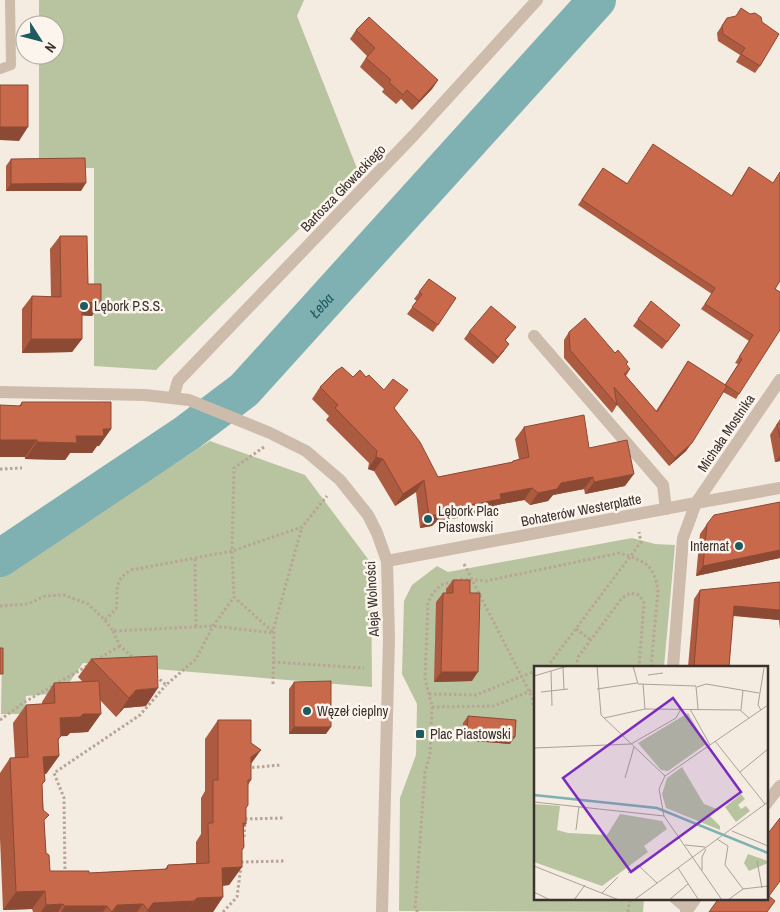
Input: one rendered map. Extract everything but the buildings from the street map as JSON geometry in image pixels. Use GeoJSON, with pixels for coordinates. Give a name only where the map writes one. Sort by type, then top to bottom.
{"type":"FeatureCollection","features":[{"type":"Feature","properties":{"kind":"street","name":"Bartosza Głowackiego"},"geometry":{"type":"LineString","coordinates":[[173,398],[178,382],[414,135],[537,0]]}},
{"type":"Feature","properties":{"kind":"street"},"geometry":{"type":"LineString","coordinates":[[534,336],[663,486],[666,509]]}},
{"type":"Feature","properties":{"kind":"street","name":"Michała Mostnika"},"geometry":{"type":"LineString","coordinates":[[696,504],[780,380]]}},
{"type":"Feature","properties":{"kind":"street","name":"Aleja Wolności"},"geometry":{"type":"LineString","coordinates":[[0,392],[145,395],[190,400],[270,432],[306,451],[340,480],[368,515],[377,533],[387,562],[389,639],[382,912]]}},
{"type":"Feature","properties":{"kind":"street","name":"Bohaterów Westerplatte"},"geometry":{"type":"LineString","coordinates":[[387,562],[780,488]]}},
{"type":"Feature","properties":{"kind":"street"},"geometry":{"type":"LineString","coordinates":[[673,666],[683,538],[696,504]]}},
{"type":"Feature","properties":{"kind":"street"},"geometry":{"type":"LineString","coordinates":[[768,801],[780,786]]}},
{"type":"Feature","properties":{"kind":"street"},"geometry":{"type":"LineString","coordinates":[[677,900],[687,910]]}},
{"type":"Feature","properties":{"kind":"lane"},"geometry":{"type":"LineString","coordinates":[[0,69],[11,65],[10,0]]}},
{"type":"Feature","properties":{"kind":"path"},"geometry":{"type":"LineString","coordinates":[[65,884],[64,798],[54,773],[140,715],[166,685],[196,659],[213,626],[234,597],[232,551],[234,468],[264,447]]}},
{"type":"Feature","properties":{"kind":"path"},"geometry":{"type":"LineString","coordinates":[[0,469],[22,468]]}},
{"type":"Feature","properties":{"kind":"path"},"geometry":{"type":"LineString","coordinates":[[273,684],[274,633],[302,527],[327,496]]}},
{"type":"Feature","properties":{"kind":"path"},"geometry":{"type":"LineString","coordinates":[[105,620],[116,609],[118,580],[123,574],[131,570],[232,551],[302,527]]}},
{"type":"Feature","properties":{"kind":"path"},"geometry":{"type":"LineString","coordinates":[[548,666],[631,557],[641,542],[639,532]]}},
{"type":"Feature","properties":{"kind":"path"},"geometry":{"type":"LineString","coordinates":[[418,912],[415,908],[425,772],[430,755],[432,707],[425,679],[428,602],[433,593],[442,585],[462,580],[486,581],[619,553],[631,557],[647,564],[657,582],[658,591],[651,666]]}},
{"type":"Feature","properties":{"kind":"path"},"geometry":{"type":"LineString","coordinates":[[196,559],[196,628]]}},
{"type":"Feature","properties":{"kind":"path"},"geometry":{"type":"LineString","coordinates":[[464,564],[522,676],[534,707]]}},
{"type":"Feature","properties":{"kind":"path"},"geometry":{"type":"LineString","coordinates":[[576,666],[578,656],[622,598],[630,593],[639,595],[645,607],[639,666]]}},
{"type":"Feature","properties":{"kind":"path"},"geometry":{"type":"LineString","coordinates":[[0,606],[28,604],[45,596],[64,595],[88,604],[114,631],[120,646],[140,663]]}},
{"type":"Feature","properties":{"kind":"path"},"geometry":{"type":"LineString","coordinates":[[234,597],[274,633]]}},
{"type":"Feature","properties":{"kind":"path"},"geometry":{"type":"LineString","coordinates":[[114,631],[213,626],[274,633]]}},
{"type":"Feature","properties":{"kind":"path"},"geometry":{"type":"LineString","coordinates":[[576,628],[591,640]]}},
{"type":"Feature","properties":{"kind":"path"},"geometry":{"type":"LineString","coordinates":[[0,720],[23,703],[120,646]]}},
{"type":"Feature","properties":{"kind":"path"},"geometry":{"type":"LineString","coordinates":[[273,662],[364,668]]}},
{"type":"Feature","properties":{"kind":"path"},"geometry":{"type":"LineString","coordinates":[[429,694],[476,695],[534,671]]}},
{"type":"Feature","properties":{"kind":"path"},"geometry":{"type":"LineString","coordinates":[[153,674],[166,685]]}},
{"type":"Feature","properties":{"kind":"path"},"geometry":{"type":"LineString","coordinates":[[432,707],[494,706],[534,689]]}},
{"type":"Feature","properties":{"kind":"path"},"geometry":{"type":"LineString","coordinates":[[246,776],[247,768],[281,765]]}},
{"type":"Feature","properties":{"kind":"path"},"geometry":{"type":"LineString","coordinates":[[243,845],[246,810]]}},
{"type":"Feature","properties":{"kind":"path"},"geometry":{"type":"LineString","coordinates":[[245,819],[284,818]]}},
{"type":"Feature","properties":{"kind":"path"},"geometry":{"type":"LineString","coordinates":[[223,912],[237,896],[242,854]]}},
{"type":"Feature","properties":{"kind":"path"},"geometry":{"type":"LineString","coordinates":[[241,862],[285,861]]}},
{"type":"Feature","properties":{"kind":"green space"},"geometry":{"type":"Polygon","coordinates":[[[39,0],[304,0],[297,16],[358,171],[156,370],[94,366],[94,168],[39,168],[39,65],[65,65],[65,15],[39,15],[39,0]]]}},
{"type":"Feature","properties":{"kind":"green space"},"geometry":{"type":"Polygon","coordinates":[[[210,441],[305,475],[371,563],[372,687],[83,663],[62,693],[26,696],[25,714],[1,714],[0,576],[210,441]]]}},
{"type":"Feature","properties":{"kind":"green space"},"geometry":{"type":"Polygon","coordinates":[[[632,538],[655,544],[675,545],[664,666],[534,666],[534,900],[644,900],[643,912],[399,911],[400,798],[416,755],[417,704],[402,674],[404,601],[412,585],[437,566],[448,572],[632,538]]]}},
{"type":"Feature","properties":{"kind":"waterway","name":"Łeba"},"geometry":{"type":"LineString","coordinates":[[0,558],[187,433],[244,390],[597,0]]}},
{"type":"Feature","properties":{"kind":"place","name":"Lębork P.S.S."},"geometry":{"type":"Point","coordinates":[84,306]}},
{"type":"Feature","properties":{"kind":"place","name":"Lębork Plac Piastowski"},"geometry":{"type":"Point","coordinates":[428,519]}},
{"type":"Feature","properties":{"kind":"place","name":"Internat"},"geometry":{"type":"Point","coordinates":[739,546]}},
{"type":"Feature","properties":{"kind":"place","name":"Węzeł cieplny"},"geometry":{"type":"Point","coordinates":[307,711]}},
{"type":"Feature","properties":{"kind":"place","name":"Plac Piastowski"},"geometry":{"type":"Point","coordinates":[420,734]}}]}
